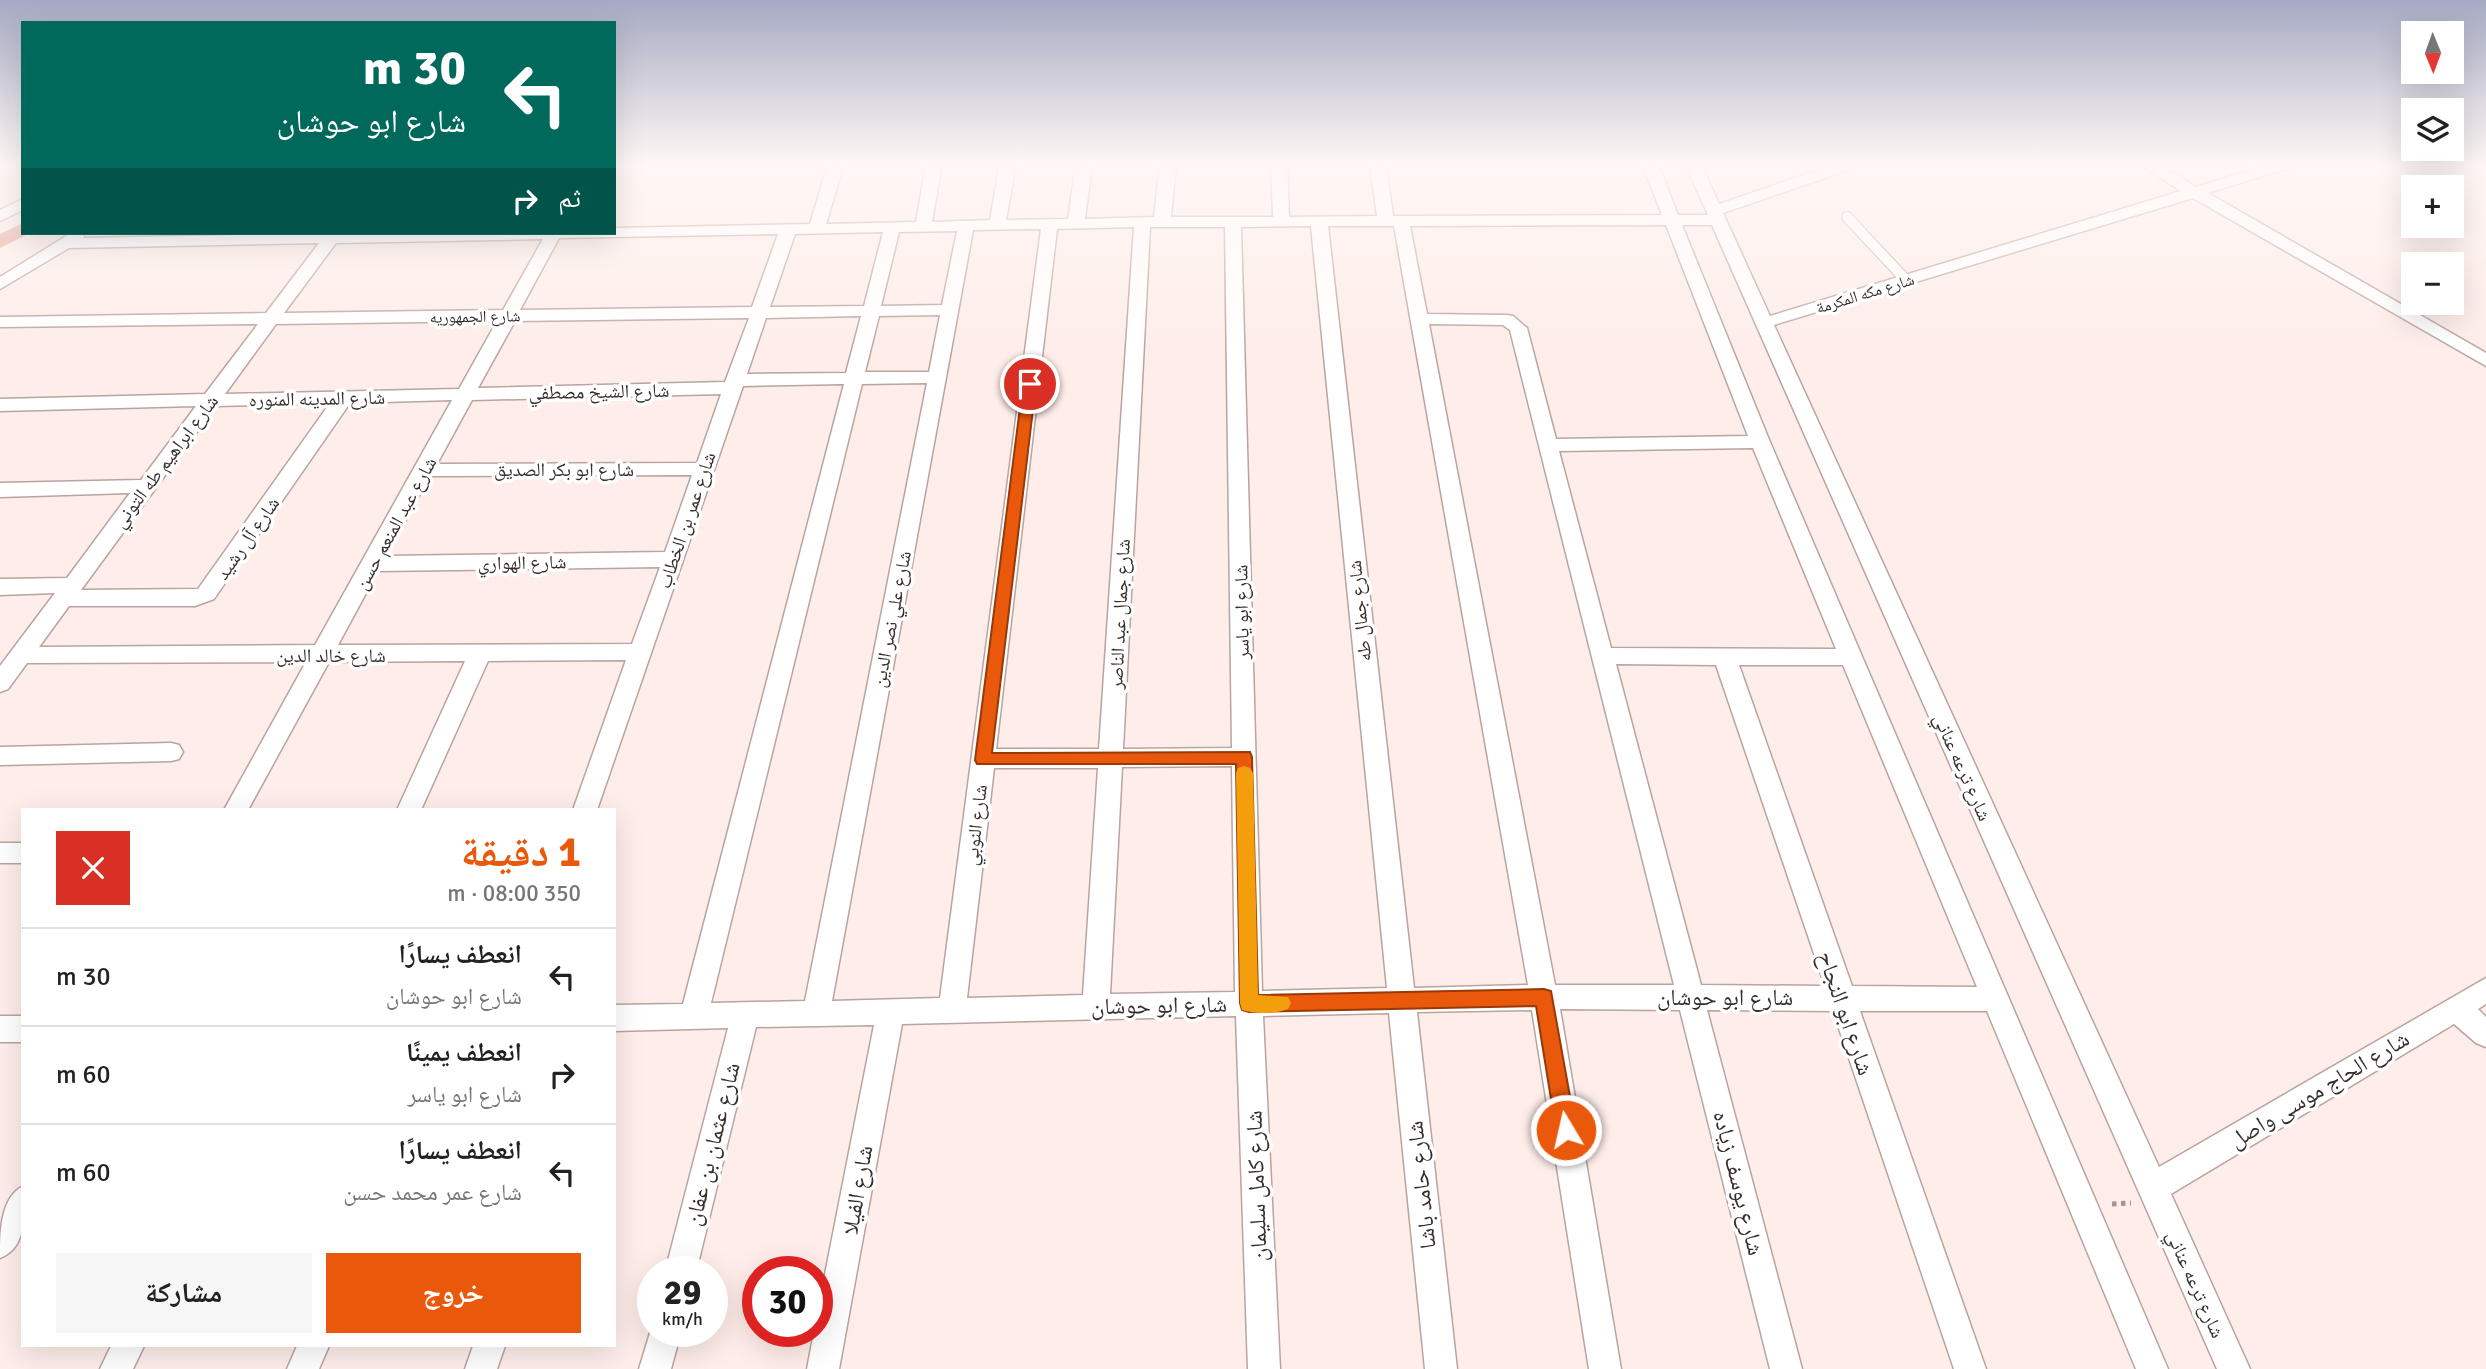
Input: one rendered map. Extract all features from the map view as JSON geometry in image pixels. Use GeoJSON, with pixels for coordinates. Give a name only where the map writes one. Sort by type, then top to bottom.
{"type":"FeatureCollection","features":[{"type":"Feature","properties":{"kind":"street"},"geometry":{"type":"LineString","coordinates":[[694,1016],[892,228]]}},
{"type":"Feature","properties":{"kind":"street"},"geometry":{"type":"LineString","coordinates":[[616,234],[896,228]]}},
{"type":"Feature","properties":{"kind":"street","name":"شارع علي نصر الدين"},"geometry":{"type":"LineString","coordinates":[[816,1013],[966,228]]}},
{"type":"Feature","properties":{"kind":"street","name":"شارع النوبي"},"geometry":{"type":"LineString","coordinates":[[952,1010],[1049,228]]}},
{"type":"Feature","properties":{"kind":"street","name":"شارع جمال عبد الناصر"},"geometry":{"type":"LineString","coordinates":[[1096,1006],[1110,758],[1152,228]]}},
{"type":"Feature","properties":{"kind":"street","name":"شارع ابو ياسر"},"geometry":{"type":"LineString","coordinates":[[1233,228],[1249,1003]]}},
{"type":"Feature","properties":{"kind":"street","name":"شارع جمال طه"},"geometry":{"type":"LineString","coordinates":[[1319,228],[1400,1001]]}},
{"type":"Feature","properties":{"kind":"street"},"geometry":{"type":"LineString","coordinates":[[1395,228],[1419,319],[1544,998],[1605,1369]]}},
{"type":"Feature","properties":{"kind":"street"},"geometry":{"type":"LineString","coordinates":[[1675,228],[1760,442],[2152,1369]]}},
{"type":"Feature","properties":{"kind":"street","name":"شارع ترعه عناني"},"geometry":{"type":"LineString","coordinates":[[1721,228],[2146,1195],[2234,1369]]}},
{"type":"Feature","properties":{"kind":"street","name":"شارع مكه المكرمة"},"geometry":{"type":"LineString","coordinates":[[1764,323],[2079,228]]}},
{"type":"Feature","properties":{"kind":"street"},"geometry":{"type":"LineString","coordinates":[[2255,228],[2486,361]]}},
{"type":"Feature","properties":{"kind":"street","name":"شارع عمر بن الخطاب"},"geometry":{"type":"LineString","coordinates":[[586,808],[788,230]]}},
{"type":"Feature","properties":{"kind":"street"},"geometry":{"type":"LineString","coordinates":[[0,284],[79,235]]}},
{"type":"Feature","properties":{"kind":"street"},"geometry":{"type":"LineString","coordinates":[[65,243],[466,235]]}},
{"type":"Feature","properties":{"kind":"street","name":"شارع عبد المنعم حسن"},"geometry":{"type":"LineString","coordinates":[[237,808],[553,235]]}},
{"type":"Feature","properties":{"kind":"street","name":"شارع ابراهيم طه التوني"},"geometry":{"type":"LineString","coordinates":[[0,683],[330,239]]}},
{"type":"Feature","properties":{"kind":"street","name":"شارع الجمهوريه"},"geometry":{"type":"LineString","coordinates":[[0,322],[950,310]]}},
{"type":"Feature","properties":{"kind":"street","name":"شارع يوسف زياده"},"geometry":{"type":"LineString","coordinates":[[1419,319],[1507,320],[1517,325],[1786,1369]]}},
{"type":"Feature","properties":{"kind":"street","name":"شارع الشيخ مصطفي"},"geometry":{"type":"LineString","coordinates":[[466,394],[937,377]]}},
{"type":"Feature","properties":{"kind":"street","name":"شارع المدينه المنوره"},"geometry":{"type":"LineString","coordinates":[[0,405],[466,394]]}},
{"type":"Feature","properties":{"kind":"street","name":"شارع آل رشيد"},"geometry":{"type":"LineString","coordinates":[[0,587],[192,598],[209,592],[344,397]]}},
{"type":"Feature","properties":{"kind":"street"},"geometry":{"type":"LineString","coordinates":[[1547,445],[1760,442]]}},
{"type":"Feature","properties":{"kind":"street","name":"شارع ابو بكر الصديق"},"geometry":{"type":"LineString","coordinates":[[424,470],[704,469]]}},
{"type":"Feature","properties":{"kind":"street"},"geometry":{"type":"LineString","coordinates":[[0,489],[146,486]]}},
{"type":"Feature","properties":{"kind":"street","name":"شارع الهواري"},"geometry":{"type":"LineString","coordinates":[[372,564],[673,559]]}},
{"type":"Feature","properties":{"kind":"street","name":"شارع خالد الدين"},"geometry":{"type":"LineString","coordinates":[[21,655],[640,652]]}},
{"type":"Feature","properties":{"kind":"street"},"geometry":{"type":"LineString","coordinates":[[410,808],[480,653]]}},
{"type":"Feature","properties":{"kind":"street"},"geometry":{"type":"LineString","coordinates":[[1601,656],[1850,657]]}},
{"type":"Feature","properties":{"kind":"street","name":"شارع ابو النجاح"},"geometry":{"type":"LineString","coordinates":[[1725,657],[1840,998],[1970,1369]]}},
{"type":"Feature","properties":{"kind":"street"},"geometry":{"type":"LineString","coordinates":[[0,756],[171,752]]}},
{"type":"Feature","properties":{"kind":"street"},"geometry":{"type":"LineString","coordinates":[[983,760],[1244,757]]}},
{"type":"Feature","properties":{"kind":"street"},"geometry":{"type":"LineString","coordinates":[[0,853],[21,853]]}},
{"type":"Feature","properties":{"kind":"street","name":"شارع الحاج موسى واصل"},"geometry":{"type":"LineString","coordinates":[[2146,1195],[2486,990]]}},
{"type":"Feature","properties":{"kind":"street","name":"شارع ابو حوشان"},"geometry":{"type":"LineString","coordinates":[[616,1018],[1544,998],[1692,996],[1997,999]]}},
{"type":"Feature","properties":{"kind":"street","name":"شارع حامد باشا"},"geometry":{"type":"LineString","coordinates":[[1400,1001],[1441,1369]]}},
{"type":"Feature","properties":{"kind":"street","name":"شارع كامل سليمان"},"geometry":{"type":"LineString","coordinates":[[1249,1003],[1264,1369]]}},
{"type":"Feature","properties":{"kind":"street"},"geometry":{"type":"LineString","coordinates":[[2456,1008],[2486,1034]]}},
{"type":"Feature","properties":{"kind":"street","name":"شارع الفيلا"},"geometry":{"type":"LineString","coordinates":[[824,1369],[890,1012]]}},
{"type":"Feature","properties":{"kind":"street","name":"شارع عثمان بن عفان"},"geometry":{"type":"LineString","coordinates":[[684,1256],[745,1015]]}},
{"type":"Feature","properties":{"kind":"street"},"geometry":{"type":"LineString","coordinates":[[0,1029],[21,1029]]}},
{"type":"Feature","properties":{"kind":"street"},"geometry":{"type":"LineString","coordinates":[[0,1243],[21,1205]]}},
{"type":"Feature","properties":{"kind":"street"},"geometry":{"type":"LineString","coordinates":[[116,1369],[127,1347]]}},
{"type":"Feature","properties":{"kind":"street"},"geometry":{"type":"LineString","coordinates":[[303,1369],[313,1347]]}},
{"type":"Feature","properties":{"kind":"street"},"geometry":{"type":"LineString","coordinates":[[481,1369],[489,1347]]}},
{"type":"Feature","properties":{"kind":"street"},"geometry":{"type":"LineString","coordinates":[[655,1369],[660,1347]]}},
{"type":"Feature","properties":{"kind":"lane"},"geometry":{"type":"LineString","coordinates":[[1857,228],[1906,280]]}},
{"type":"Feature","properties":{"kind":"path"},"geometry":{"type":"LineString","coordinates":[[2108,1204],[2146,1195]]}},
{"type":"Feature","properties":{"kind":"waterway"},"geometry":{"type":"LineString","coordinates":[[0,242],[21,230]]}},
{"type":"Feature","properties":{"kind":"slow traffic"},"geometry":{"type":"LineString","coordinates":[[1244,773],[1249,1003],[1281,1003]]}},
{"type":"Feature","properties":{"kind":"route"},"geometry":{"type":"LineString","coordinates":[[1030,384],[983,760],[1244,757],[1249,1003],[1544,998],[1566,1130]]}}]}
